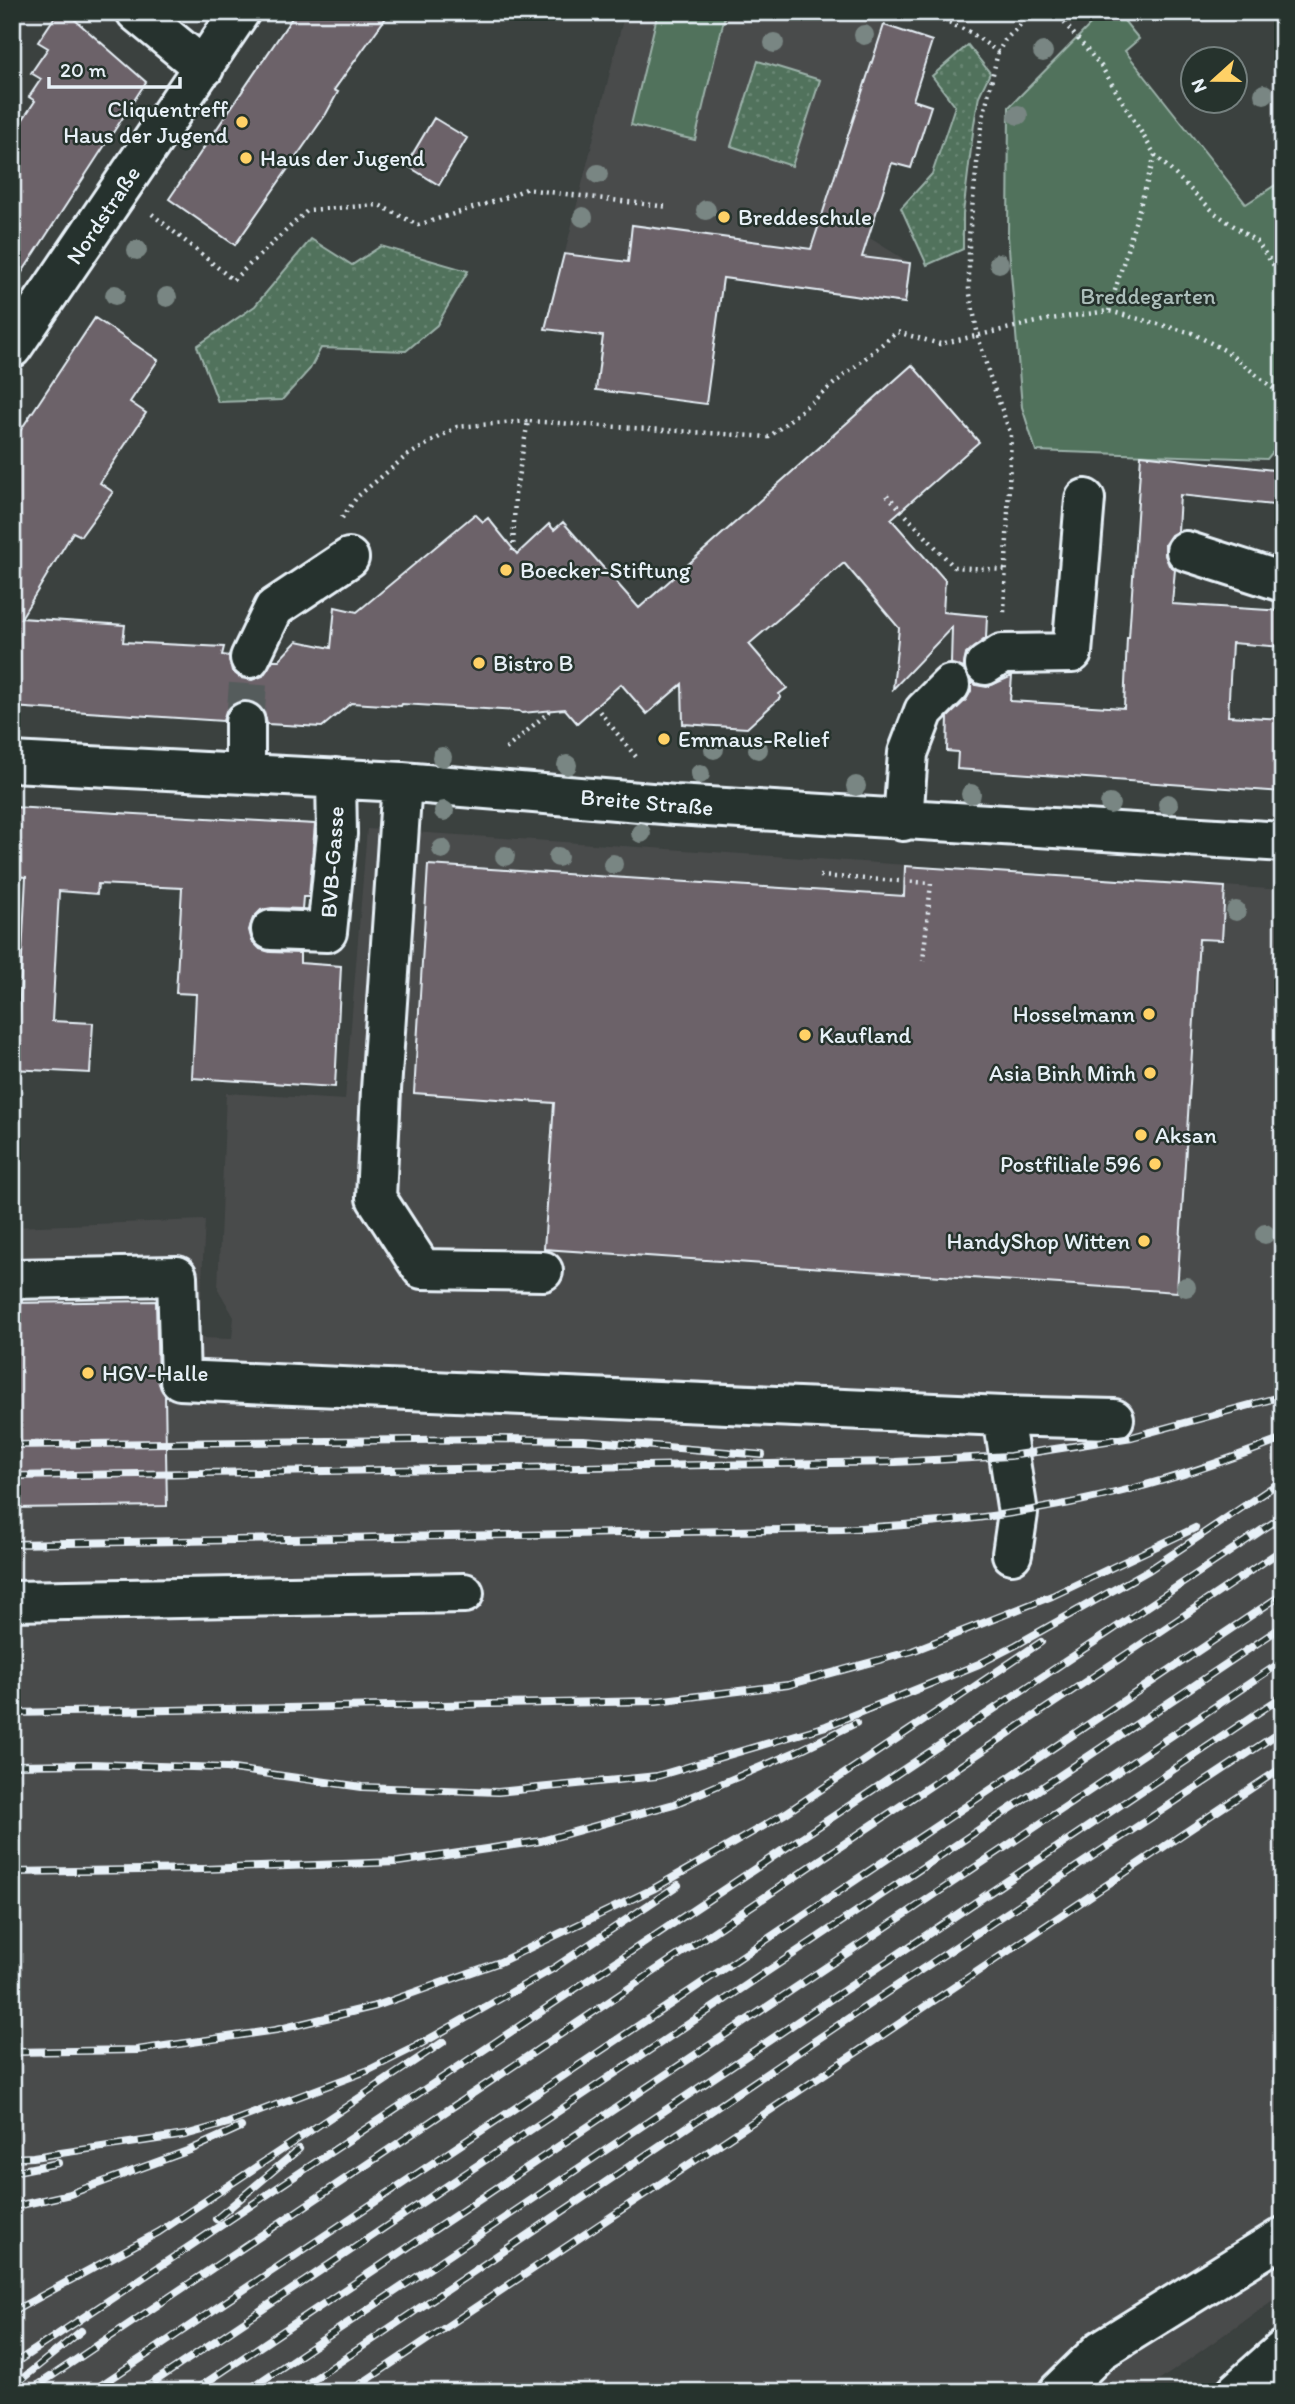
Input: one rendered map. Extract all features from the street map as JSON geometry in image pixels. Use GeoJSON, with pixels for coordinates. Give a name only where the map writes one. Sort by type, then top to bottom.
{"type":"FeatureCollection","features":[{"type":"Feature","properties":{"kind":"street"},"geometry":{"type":"LineString","coordinates":[[136,12],[204,68]]}},
{"type":"Feature","properties":{"kind":"street","name":"Nordstraße"},"geometry":{"type":"LineString","coordinates":[[12,348],[240,12]]}},
{"type":"Feature","properties":{"kind":"street"},"geometry":{"type":"LineString","coordinates":[[993,660],[1072,653],[1085,499]]}},
{"type":"Feature","properties":{"kind":"street"},"geometry":{"type":"LineString","coordinates":[[1186,551],[1283,582]]}},
{"type":"Feature","properties":{"kind":"street"},"geometry":{"type":"LineString","coordinates":[[250,658],[274,608],[349,558]]}},
{"type":"Feature","properties":{"kind":"street"},"geometry":{"type":"LineString","coordinates":[[903,821],[908,753],[924,711],[950,685]]}},
{"type":"Feature","properties":{"kind":"street"},"geometry":{"type":"LineString","coordinates":[[245,722],[245,774]]}},
{"type":"Feature","properties":{"kind":"street","name":"Breite Straße"},"geometry":{"type":"LineString","coordinates":[[12,762],[402,782],[903,821],[1283,842]]}},
{"type":"Feature","properties":{"kind":"street","name":"BVB-Gasse"},"geometry":{"type":"LineString","coordinates":[[271,930],[327,932],[337,834],[337,778]]}},
{"type":"Feature","properties":{"kind":"street"},"geometry":{"type":"LineString","coordinates":[[402,782],[376,1198],[422,1269],[543,1270]]}},
{"type":"Feature","properties":{"kind":"street"},"geometry":{"type":"LineString","coordinates":[[12,1279],[177,1276],[180,1380],[1114,1419]]}},
{"type":"Feature","properties":{"kind":"street"},"geometry":{"type":"LineString","coordinates":[[1003,1416],[1018,1513],[1012,1554]]}},
{"type":"Feature","properties":{"kind":"street"},"geometry":{"type":"LineString","coordinates":[[12,1601],[464,1593]]}},
{"type":"Feature","properties":{"kind":"street"},"geometry":{"type":"LineString","coordinates":[[1058,2392],[1101,2350],[1283,2237]]}},
{"type":"Feature","properties":{"kind":"street"},"geometry":{"type":"LineString","coordinates":[[1282,2351],[1283,2391]]}},
{"type":"Feature","properties":{"kind":"street"},"geometry":{"type":"LineString","coordinates":[[1236,2392],[1282,2351]]}},
{"type":"Feature","properties":{"kind":"path"},"geometry":{"type":"LineString","coordinates":[[923,12],[971,32],[998,52]]}},
{"type":"Feature","properties":{"kind":"path"},"geometry":{"type":"LineString","coordinates":[[993,660],[1005,570],[1011,435],[978,336],[970,289],[969,236],[981,127],[998,52],[1005,40],[1033,12]]}},
{"type":"Feature","properties":{"kind":"path"},"geometry":{"type":"LineString","coordinates":[[1055,12],[1101,66],[1155,155],[1215,213],[1257,242],[1280,274],[1283,302]]}},
{"type":"Feature","properties":{"kind":"path"},"geometry":{"type":"LineString","coordinates":[[1109,311],[1155,155]]}},
{"type":"Feature","properties":{"kind":"path"},"geometry":{"type":"LineString","coordinates":[[121,189],[233,280],[308,210],[379,205],[418,225],[526,189],[668,207]]}},
{"type":"Feature","properties":{"kind":"path"},"geometry":{"type":"LineString","coordinates":[[349,558],[327,539],[357,497],[405,457],[457,427],[528,421],[769,437],[897,332],[940,344],[1050,319],[1109,311],[1192,332],[1226,351],[1281,395]]}},
{"type":"Feature","properties":{"kind":"path"},"geometry":{"type":"LineString","coordinates":[[1281,395],[1283,360]]}},
{"type":"Feature","properties":{"kind":"path"},"geometry":{"type":"LineString","coordinates":[[513,551],[515,495],[528,421]]}},
{"type":"Feature","properties":{"kind":"path"},"geometry":{"type":"LineString","coordinates":[[887,495],[954,567],[1005,570]]}},
{"type":"Feature","properties":{"kind":"path"},"geometry":{"type":"LineString","coordinates":[[595,706],[675,805]]}},
{"type":"Feature","properties":{"kind":"path"},"geometry":{"type":"LineString","coordinates":[[820,876],[931,883],[923,961]]}},
{"type":"Feature","properties":{"kind":"shaded area","name":"Breddeschule"},"geometry":{"type":"Polygon","coordinates":[[[625,12],[858,12],[874,21],[932,41],[913,100],[931,106],[911,168],[892,163],[868,237],[910,263],[905,303],[723,278],[706,403],[596,390],[603,336],[546,329],[625,12]]]}},
{"type":"Feature","properties":{"kind":"shaded area"},"geometry":{"type":"Polygon","coordinates":[[[367,829],[1283,890],[1283,2293],[1143,2392],[12,2392],[12,1227],[205,1220],[199,1338],[232,1339],[234,1317],[218,1289],[226,1093],[345,1100],[367,829]]]}},
{"type":"Feature","properties":{"kind":"green space"},"geometry":{"type":"Polygon","coordinates":[[[658,12],[715,12],[725,15],[695,140],[631,125],[658,12]]]}},
{"type":"Feature","properties":{"kind":"green space","name":"Breddegarten"},"geometry":{"type":"Polygon","coordinates":[[[1103,12],[1117,12],[1139,39],[1125,51],[1246,204],[1283,180],[1283,440],[1267,459],[1036,451],[1022,407],[1008,236],[1009,107],[1103,12]]]}},
{"type":"Feature","properties":{"kind":"green space"},"geometry":{"type":"Polygon","coordinates":[[[968,45],[990,73],[979,96],[974,124],[963,214],[963,249],[927,265],[901,208],[932,174],[955,106],[932,76],[968,45]]]}},
{"type":"Feature","properties":{"kind":"green space"},"geometry":{"type":"Polygon","coordinates":[[[758,61],[820,80],[792,166],[731,146],[758,61]]]}},
{"type":"Feature","properties":{"kind":"green space"},"geometry":{"type":"Polygon","coordinates":[[[311,239],[352,265],[381,246],[468,271],[437,325],[406,351],[321,348],[310,369],[282,400],[218,402],[197,346],[255,306],[311,239]]]}},
{"type":"Feature","properties":{"kind":"building"},"geometry":{"type":"Polygon","coordinates":[[[58,12],[66,12],[146,82],[12,288],[12,136],[35,101],[29,97],[41,79],[31,73],[48,48],[38,42],[58,12]]]}},
{"type":"Feature","properties":{"kind":"building","name":"Haus der Jugend"},"geometry":{"type":"Polygon","coordinates":[[[296,12],[390,12],[334,90],[338,92],[326,114],[235,245],[169,199],[296,12]]]}},
{"type":"Feature","properties":{"kind":"building"},"geometry":{"type":"Polygon","coordinates":[[[884,25],[932,41],[913,100],[931,106],[911,168],[892,163],[862,257],[910,263],[905,303],[723,278],[706,404],[596,390],[603,336],[545,329],[564,254],[628,262],[632,225],[811,249],[884,25]]]}},
{"type":"Feature","properties":{"kind":"building"},"geometry":{"type":"Polygon","coordinates":[[[434,118],[467,138],[439,185],[406,165],[434,118]]]}},
{"type":"Feature","properties":{"kind":"building","name":"Boecker-Stiftung"},"geometry":{"type":"Polygon","coordinates":[[[95,318],[158,360],[130,402],[146,413],[100,483],[113,492],[81,536],[73,532],[21,618],[125,625],[123,642],[224,647],[222,655],[229,656],[232,671],[241,678],[252,680],[263,676],[273,660],[279,660],[297,641],[331,648],[335,607],[357,612],[475,514],[483,522],[488,518],[517,554],[549,524],[554,530],[563,522],[639,608],[912,365],[979,442],[891,519],[945,580],[943,612],[987,616],[986,638],[966,654],[964,668],[951,664],[952,627],[893,689],[899,628],[844,563],[749,644],[787,688],[779,694],[781,697],[747,728],[683,724],[682,684],[647,714],[621,684],[577,723],[565,709],[522,713],[402,704],[351,703],[322,727],[267,724],[264,711],[256,703],[246,700],[234,703],[226,711],[223,721],[12,707],[12,443],[95,318]]]}},
{"type":"Feature","properties":{"kind":"building"},"geometry":{"type":"Polygon","coordinates":[[[1141,455],[1283,471],[1283,506],[1180,495],[1178,531],[1171,535],[1165,544],[1165,555],[1169,565],[1175,569],[1172,604],[1283,611],[1283,647],[1232,643],[1228,716],[1283,719],[1283,792],[957,769],[958,752],[947,751],[948,717],[966,700],[971,691],[971,681],[987,687],[1012,676],[1010,701],[1124,708],[1141,455]]]}},
{"type":"Feature","properties":{"kind":"building"},"geometry":{"type":"Polygon","coordinates":[[[12,807],[315,824],[309,897],[303,897],[302,909],[261,910],[253,918],[249,930],[252,941],[260,949],[300,953],[300,963],[341,966],[335,1087],[192,1078],[196,994],[176,993],[182,888],[98,884],[97,894],[59,891],[52,1021],[93,1023],[90,1073],[12,1069],[12,1034],[18,1035],[26,877],[12,876],[12,807]]]}},
{"type":"Feature","properties":{"kind":"building","name":"Kaufland"},"geometry":{"type":"Polygon","coordinates":[[[428,865],[904,896],[905,866],[1225,887],[1222,940],[1199,939],[1177,1292],[544,1249],[554,1103],[414,1093],[428,865]]]}},
{"type":"Feature","properties":{"kind":"building","name":"HGV-Halle"},"geometry":{"type":"Polygon","coordinates":[[[156,1301],[158,1381],[165,1395],[167,1506],[12,1508],[12,1303],[156,1301]]]}},
{"type":"Feature","properties":{"kind":"tunnel"},"geometry":{"type":"LineString","coordinates":[[245,722],[250,658]]}},
{"type":"Feature","properties":{"kind":"railway"},"geometry":{"type":"LineString","coordinates":[[12,1476],[895,1462],[1010,1456],[1132,1437],[1283,1396]]}},
{"type":"Feature","properties":{"kind":"railway"},"geometry":{"type":"LineString","coordinates":[[12,1544],[842,1529],[915,1524],[988,1517],[1096,1498],[1189,1472],[1283,1439]]}},
{"type":"Feature","properties":{"kind":"railway"},"geometry":{"type":"LineString","coordinates":[[12,1445],[583,1440],[762,1455]]}},
{"type":"Feature","properties":{"kind":"railway"},"geometry":{"type":"LineString","coordinates":[[12,1765],[91,1764],[226,1768],[362,1787],[498,1792],[657,1776],[826,1726],[979,1664],[1149,1570],[1283,1480]]}},
{"type":"Feature","properties":{"kind":"railway"},"geometry":{"type":"LineString","coordinates":[[12,2365],[1283,1516]]}},
{"type":"Feature","properties":{"kind":"railway"},"geometry":{"type":"LineString","coordinates":[[12,1713],[656,1701],[788,1685],[912,1651],[1052,1596],[1195,1528]]}},
{"type":"Feature","properties":{"kind":"railway"},"geometry":{"type":"LineString","coordinates":[[28,2392],[1283,1549]]}},
{"type":"Feature","properties":{"kind":"railway"},"geometry":{"type":"LineString","coordinates":[[91,2392],[1283,1594]]}},
{"type":"Feature","properties":{"kind":"railway"},"geometry":{"type":"LineString","coordinates":[[139,2392],[1283,1626]]}},
{"type":"Feature","properties":{"kind":"railway"},"geometry":{"type":"LineString","coordinates":[[12,2052],[137,2050],[276,2030],[376,2006],[500,1962],[653,1889],[786,1813],[1041,1642]]}},
{"type":"Feature","properties":{"kind":"railway"},"geometry":{"type":"LineString","coordinates":[[192,2392],[1283,1661]]}},
{"type":"Feature","properties":{"kind":"railway"},"geometry":{"type":"LineString","coordinates":[[245,2392],[1283,1696]]}},
{"type":"Feature","properties":{"kind":"railway"},"geometry":{"type":"LineString","coordinates":[[12,1872],[398,1862],[541,1841],[674,1804],[856,1723]]}},
{"type":"Feature","properties":{"kind":"railway"},"geometry":{"type":"LineString","coordinates":[[295,2392],[874,2001],[1283,1730]]}},
{"type":"Feature","properties":{"kind":"railway"},"geometry":{"type":"LineString","coordinates":[[349,2392],[1283,1767]]}},
{"type":"Feature","properties":{"kind":"railway"},"geometry":{"type":"LineString","coordinates":[[12,2158],[185,2135],[228,2123],[369,2070],[417,2046],[554,1968],[678,1885]]}},
{"type":"Feature","properties":{"kind":"railway"},"geometry":{"type":"LineString","coordinates":[[12,2312],[159,2232],[443,2042]]}},
{"type":"Feature","properties":{"kind":"railway"},"geometry":{"type":"LineString","coordinates":[[12,2207],[70,2194],[190,2150],[241,2127]]}},
{"type":"Feature","properties":{"kind":"railway"},"geometry":{"type":"LineString","coordinates":[[216,2219],[299,2149]]}},
{"type":"Feature","properties":{"kind":"railway"},"geometry":{"type":"LineString","coordinates":[[12,2172],[58,2163]]}},
{"type":"Feature","properties":{"kind":"railway"},"geometry":{"type":"LineString","coordinates":[[12,2387],[81,2331]]}},
{"type":"Feature","properties":{"kind":"place","name":"Cliquentreff Haus der Jugend"},"geometry":{"type":"Point","coordinates":[242,122]}},
{"type":"Feature","properties":{"kind":"place","name":"Haus der Jugend"},"geometry":{"type":"Point","coordinates":[246,158]}},
{"type":"Feature","properties":{"kind":"place","name":"Breddeschule"},"geometry":{"type":"Point","coordinates":[724,217]}},
{"type":"Feature","properties":{"kind":"place","name":"Boecker-Stiftung"},"geometry":{"type":"Point","coordinates":[506,570]}},
{"type":"Feature","properties":{"kind":"place","name":"Bistro B"},"geometry":{"type":"Point","coordinates":[479,663]}},
{"type":"Feature","properties":{"kind":"place","name":"Emmaus-Relief"},"geometry":{"type":"Point","coordinates":[664,739]}},
{"type":"Feature","properties":{"kind":"place","name":"Hosselmann"},"geometry":{"type":"Point","coordinates":[1149,1014]}},
{"type":"Feature","properties":{"kind":"place","name":"Kaufland"},"geometry":{"type":"Point","coordinates":[805,1035]}},
{"type":"Feature","properties":{"kind":"place","name":"Asia Binh Minh"},"geometry":{"type":"Point","coordinates":[1150,1073]}},
{"type":"Feature","properties":{"kind":"place","name":"Aksan"},"geometry":{"type":"Point","coordinates":[1141,1135]}},
{"type":"Feature","properties":{"kind":"place","name":"Postfiliale 596"},"geometry":{"type":"Point","coordinates":[1155,1164]}},
{"type":"Feature","properties":{"kind":"place","name":"HandyShop Witten"},"geometry":{"type":"Point","coordinates":[1144,1241]}},
{"type":"Feature","properties":{"kind":"place","name":"HGV-Halle"},"geometry":{"type":"Point","coordinates":[88,1373]}}]}
